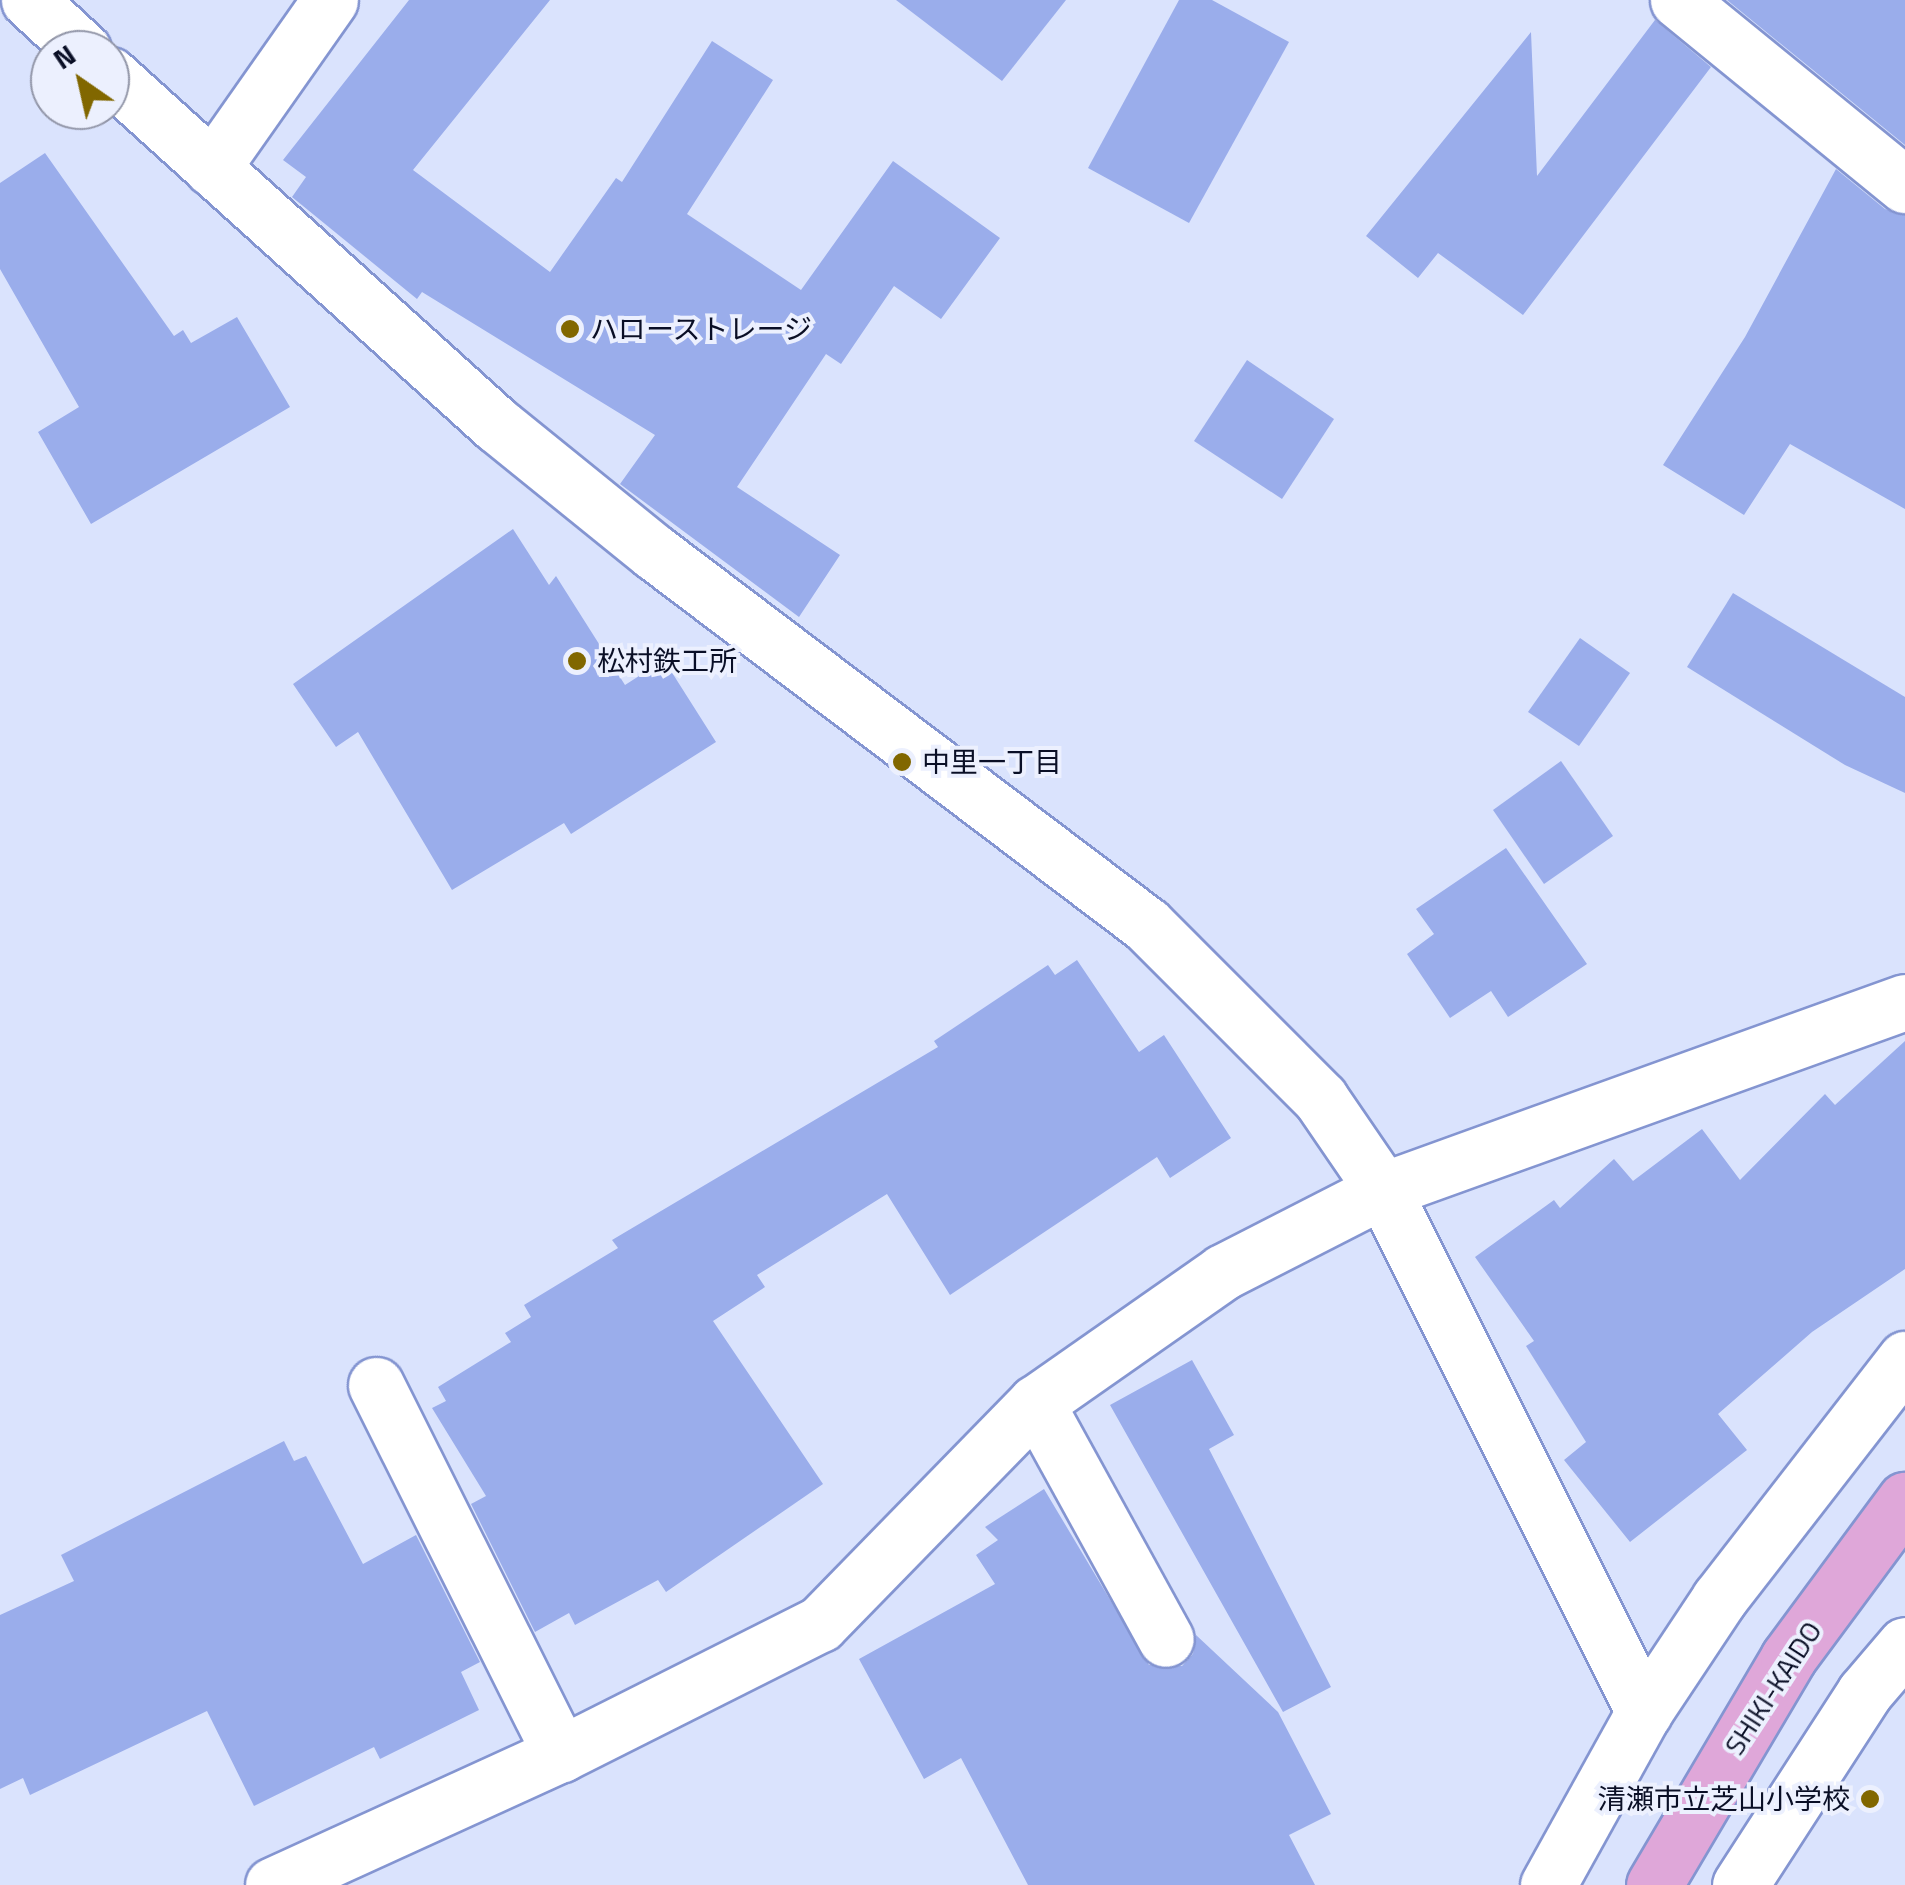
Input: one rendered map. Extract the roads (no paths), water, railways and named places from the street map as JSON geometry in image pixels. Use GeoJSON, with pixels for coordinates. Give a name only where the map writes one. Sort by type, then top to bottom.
{"type":"FeatureCollection","features":[{"type":"Feature","properties":{"kind":"main road","name":"SHIKI-KAIDO"},"geometry":{"type":"LineString","coordinates":[[1654,1885],[1788,1658],[1905,1500]]}},
{"type":"Feature","properties":{"kind":"street"},"geometry":{"type":"LineString","coordinates":[[30,0],[62,30]]}},
{"type":"Feature","properties":{"kind":"street"},"geometry":{"type":"LineString","coordinates":[[212,168],[330,0]]}},
{"type":"Feature","properties":{"kind":"street"},"geometry":{"type":"LineString","coordinates":[[1678,0],[1905,185]]}},
{"type":"Feature","properties":{"kind":"street"},"geometry":{"type":"LineString","coordinates":[[130,93],[497,425],[654,552],[1147,925],[1320,1098],[1383,1190],[1644,1712]]}},
{"type":"Feature","properties":{"kind":"street"},"geometry":{"type":"LineString","coordinates":[[288,1882],[561,1754],[820,1624],[1036,1403],[1223,1272],[1383,1190],[1905,1002]]}},
{"type":"Feature","properties":{"kind":"street"},"geometry":{"type":"LineString","coordinates":[[1548,1885],[1644,1712],[1719,1600],[1905,1359]]}},
{"type":"Feature","properties":{"kind":"street"},"geometry":{"type":"LineString","coordinates":[[376,1385],[561,1754]]}},
{"type":"Feature","properties":{"kind":"street"},"geometry":{"type":"LineString","coordinates":[[1036,1403],[1166,1640]]}},
{"type":"Feature","properties":{"kind":"street"},"geometry":{"type":"LineString","coordinates":[[1740,1885],[1864,1694],[1905,1645]]}},
{"type":"Feature","properties":{"kind":"place","name":"ハローストレージ"},"geometry":{"type":"Point","coordinates":[570,329]}},
{"type":"Feature","properties":{"kind":"place","name":"松村鉄工所"},"geometry":{"type":"Point","coordinates":[577,661]}},
{"type":"Feature","properties":{"kind":"place","name":"中里一丁目"},"geometry":{"type":"Point","coordinates":[902,762]}},
{"type":"Feature","properties":{"kind":"place","name":"清瀬市立芝山小学校"},"geometry":{"type":"Point","coordinates":[1870,1799]}}]}
